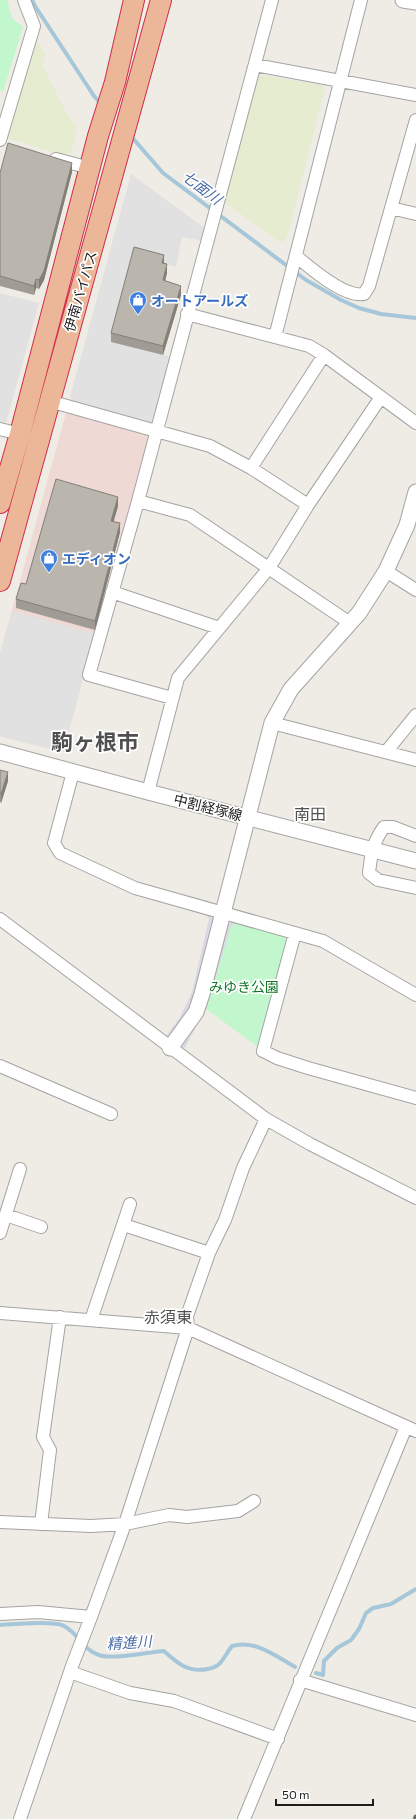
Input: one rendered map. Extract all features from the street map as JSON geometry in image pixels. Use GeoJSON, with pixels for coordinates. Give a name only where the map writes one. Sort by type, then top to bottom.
{"type":"FeatureCollection","features":[{"type":"Feature","properties":{"kind":"highway","name":"伊南バイパス"},"geometry":{"type":"LineString","coordinates":[[0,503],[20,434],[98,136],[115,82],[134,0]]}},
{"type":"Feature","properties":{"kind":"highway","name":"伊南バイパス"},"geometry":{"type":"LineString","coordinates":[[0,581],[161,0]]}},
{"type":"Feature","properties":{"kind":"street"},"geometry":{"type":"LineString","coordinates":[[2,142],[34,26],[24,0]]}},
{"type":"Feature","properties":{"kind":"street"},"geometry":{"type":"LineString","coordinates":[[172,698],[89,675],[138,501],[272,0]]}},
{"type":"Feature","properties":{"kind":"street"},"geometry":{"type":"LineString","coordinates":[[275,337],[361,0]]}},
{"type":"Feature","properties":{"kind":"street"},"geometry":{"type":"LineString","coordinates":[[403,0],[416,2]]}},
{"type":"Feature","properties":{"kind":"street"},"geometry":{"type":"LineString","coordinates":[[255,65],[416,95]]}},
{"type":"Feature","properties":{"kind":"street"},"geometry":{"type":"LineString","coordinates":[[295,259],[332,283],[354,294],[364,294],[369,286],[416,120]]}},
{"type":"Feature","properties":{"kind":"street"},"geometry":{"type":"LineString","coordinates":[[45,155],[90,168]]}},
{"type":"Feature","properties":{"kind":"street"},"geometry":{"type":"LineString","coordinates":[[391,208],[416,214]]}},
{"type":"Feature","properties":{"kind":"street"},"geometry":{"type":"LineString","coordinates":[[187,314],[309,346],[324,355],[416,423]]}},
{"type":"Feature","properties":{"kind":"street"},"geometry":{"type":"LineString","coordinates":[[251,468],[324,355]]}},
{"type":"Feature","properties":{"kind":"street"},"geometry":{"type":"LineString","coordinates":[[148,792],[178,678],[269,568],[308,505],[381,397]]}},
{"type":"Feature","properties":{"kind":"street"},"geometry":{"type":"LineString","coordinates":[[49,401],[210,446],[251,468],[308,505]]}},
{"type":"Feature","properties":{"kind":"street"},"geometry":{"type":"LineString","coordinates":[[0,429],[20,434]]}},
{"type":"Feature","properties":{"kind":"street"},"geometry":{"type":"LineString","coordinates":[[170,1048],[196,1012],[202,994],[272,723],[291,690],[359,613],[386,571],[407,525],[416,492]]}},
{"type":"Feature","properties":{"kind":"street"},"geometry":{"type":"LineString","coordinates":[[138,501],[190,515],[350,623]]}},
{"type":"Feature","properties":{"kind":"street"},"geometry":{"type":"LineString","coordinates":[[386,571],[416,590]]}},
{"type":"Feature","properties":{"kind":"street"},"geometry":{"type":"LineString","coordinates":[[112,592],[219,628]]}},
{"type":"Feature","properties":{"kind":"street"},"geometry":{"type":"LineString","coordinates":[[386,752],[416,715]]}},
{"type":"Feature","properties":{"kind":"street"},"geometry":{"type":"LineString","coordinates":[[272,723],[416,760]]}},
{"type":"Feature","properties":{"kind":"street","name":"中割経塚線"},"geometry":{"type":"LineString","coordinates":[[0,752],[416,861]]}},
{"type":"Feature","properties":{"kind":"street"},"geometry":{"type":"LineString","coordinates":[[73,772],[54,843],[60,853],[135,888],[222,914],[323,941],[416,995]]}},
{"type":"Feature","properties":{"kind":"street"},"geometry":{"type":"LineString","coordinates":[[416,836],[393,827],[384,827],[377,837],[372,849],[369,873],[378,880],[416,888]]}},
{"type":"Feature","properties":{"kind":"street"},"geometry":{"type":"LineString","coordinates":[[0,919],[266,1119],[310,1144],[416,1198]]}},
{"type":"Feature","properties":{"kind":"street"},"geometry":{"type":"LineString","coordinates":[[295,933],[263,1051],[277,1058],[302,1066],[416,1098]]}},
{"type":"Feature","properties":{"kind":"street"},"geometry":{"type":"LineString","coordinates":[[0,1066],[111,1114]]}},
{"type":"Feature","properties":{"kind":"street"},"geometry":{"type":"LineString","coordinates":[[20,1819],[70,1672],[125,1524],[188,1328],[187,1316],[209,1253],[225,1220],[243,1168],[266,1119]]}},
{"type":"Feature","properties":{"kind":"street"},"geometry":{"type":"LineString","coordinates":[[0,1233],[20,1169]]}},
{"type":"Feature","properties":{"kind":"street"},"geometry":{"type":"LineString","coordinates":[[91,1320],[130,1204]]}},
{"type":"Feature","properties":{"kind":"street"},"geometry":{"type":"LineString","coordinates":[[6,1215],[41,1227]]}},
{"type":"Feature","properties":{"kind":"street"},"geometry":{"type":"LineString","coordinates":[[124,1225],[209,1253]]}},
{"type":"Feature","properties":{"kind":"street"},"geometry":{"type":"LineString","coordinates":[[0,1313],[188,1328],[411,1429],[300,1680],[278,1739],[244,1819]]}},
{"type":"Feature","properties":{"kind":"street"},"geometry":{"type":"LineString","coordinates":[[41,1524],[50,1450],[43,1437],[60,1317]]}},
{"type":"Feature","properties":{"kind":"street"},"geometry":{"type":"LineString","coordinates":[[0,1522],[91,1526],[125,1524],[169,1515],[187,1517],[238,1511],[254,1501]]}},
{"type":"Feature","properties":{"kind":"street"},"geometry":{"type":"LineString","coordinates":[[0,1614],[38,1612],[91,1617]]}},
{"type":"Feature","properties":{"kind":"street"},"geometry":{"type":"LineString","coordinates":[[70,1672],[130,1693],[174,1701],[278,1739]]}},
{"type":"Feature","properties":{"kind":"street"},"geometry":{"type":"LineString","coordinates":[[300,1680],[416,1715]]}},
{"type":"Feature","properties":{"kind":"shaded area"},"geometry":{"type":"Polygon","coordinates":[[[131,174],[206,229],[203,241],[182,237],[176,267],[164,264],[112,342],[171,357],[154,421],[150,423],[72,402],[70,397],[131,174]]]}},
{"type":"Feature","properties":{"kind":"shaded area"},"geometry":{"type":"Polygon","coordinates":[[[0,293],[39,303],[6,423],[0,422],[0,293]]]}},
{"type":"Feature","properties":{"kind":"shaded area"},"geometry":{"type":"Polygon","coordinates":[[[69,412],[149,434],[150,437],[63,752],[0,736],[0,654],[66,413],[69,412]]]}},
{"type":"Feature","properties":{"kind":"shaded area"},"geometry":{"type":"Polygon","coordinates":[[[12,611],[95,634],[63,752],[0,736],[0,654],[12,611]]]}},
{"type":"Feature","properties":{"kind":"shaded area"},"geometry":{"type":"Polygon","coordinates":[[[206,914],[214,919],[195,995],[188,1012],[173,1036],[164,1039],[180,1017],[192,992],[209,919],[206,914]]]}},
{"type":"Feature","properties":{"kind":"shaded area"},"geometry":{"type":"Polygon","coordinates":[[[232,922],[234,924],[231,926],[206,1009],[183,1051],[182,1043],[227,925],[232,922]]]}},
{"type":"Feature","properties":{"kind":"green space"},"geometry":{"type":"Polygon","coordinates":[[[0,0],[7,0],[12,18],[23,27],[3,92],[0,90],[0,0]]]}},
{"type":"Feature","properties":{"kind":"green space"},"geometry":{"type":"Polygon","coordinates":[[[35,38],[45,53],[43,66],[66,112],[77,128],[71,153],[63,155],[7,138],[35,38]]]}},
{"type":"Feature","properties":{"kind":"green space"},"geometry":{"type":"Polygon","coordinates":[[[259,75],[322,85],[324,92],[287,238],[280,242],[221,200],[253,79],[259,75]]]}},
{"type":"Feature","properties":{"kind":"green space","name":"みゆき公園"},"geometry":{"type":"Polygon","coordinates":[[[236,923],[283,935],[287,941],[258,1047],[206,1009],[231,926],[236,923]]]}},
{"type":"Feature","properties":{"kind":"building"},"geometry":{"type":"Polygon","coordinates":[[[8,143],[72,163],[44,271],[39,280],[36,279],[34,286],[0,276],[0,173],[8,143]]]}},
{"type":"Feature","properties":{"kind":"building"},"geometry":{"type":"Polygon","coordinates":[[[134,247],[164,255],[162,263],[167,264],[163,280],[181,286],[163,346],[111,333],[134,247]]]}},
{"type":"Feature","properties":{"kind":"building"},"geometry":{"type":"Polygon","coordinates":[[[56,479],[118,497],[111,521],[120,523],[95,621],[16,599],[21,583],[26,584],[56,479]]]}},
{"type":"Feature","properties":{"kind":"building"},"geometry":{"type":"Polygon","coordinates":[[[0,770],[8,772],[1,794],[0,793],[0,770]]]}},
{"type":"Feature","properties":{"kind":"waterway","name":"七面川"},"geometry":{"type":"LineString","coordinates":[[32,0],[94,96],[102,105]]}},
{"type":"Feature","properties":{"kind":"waterway","name":"七面川"},"geometry":{"type":"LineString","coordinates":[[130,135],[163,173],[306,280],[341,300],[359,308],[381,314],[416,318]]}},
{"type":"Feature","properties":{"kind":"waterway","name":"精進川"},"geometry":{"type":"LineString","coordinates":[[316,1673],[323,1675],[324,1661],[337,1648],[351,1640],[359,1629],[366,1613],[373,1608],[391,1604],[416,1589]]}},
{"type":"Feature","properties":{"kind":"waterway","name":"精進川"},"geometry":{"type":"LineString","coordinates":[[0,1625],[33,1623],[59,1624],[69,1629],[89,1650],[99,1655],[113,1657],[164,1651],[178,1663],[195,1670],[215,1667],[221,1662],[232,1646],[240,1644],[265,1650],[295,1667]]}},
{"type":"Feature","properties":{"kind":"railway"},"geometry":{"type":"LineString","coordinates":[[414,1819],[416,1815]]}},
{"type":"Feature","properties":{"kind":"place","name":"オートアールズ"},"geometry":{"type":"Point","coordinates":[138,315]}},
{"type":"Feature","properties":{"kind":"place","name":"エディオン"},"geometry":{"type":"Point","coordinates":[49,573]}},
{"type":"Feature","properties":{"kind":"district","name":"駒ヶ根市"},"geometry":{"type":"Point","coordinates":[95,741]}},
{"type":"Feature","properties":{"kind":"district","name":"南田"},"geometry":{"type":"Point","coordinates":[310,813]}},
{"type":"Feature","properties":{"kind":"district","name":"赤須東"},"geometry":{"type":"Point","coordinates":[168,1316]}}]}
